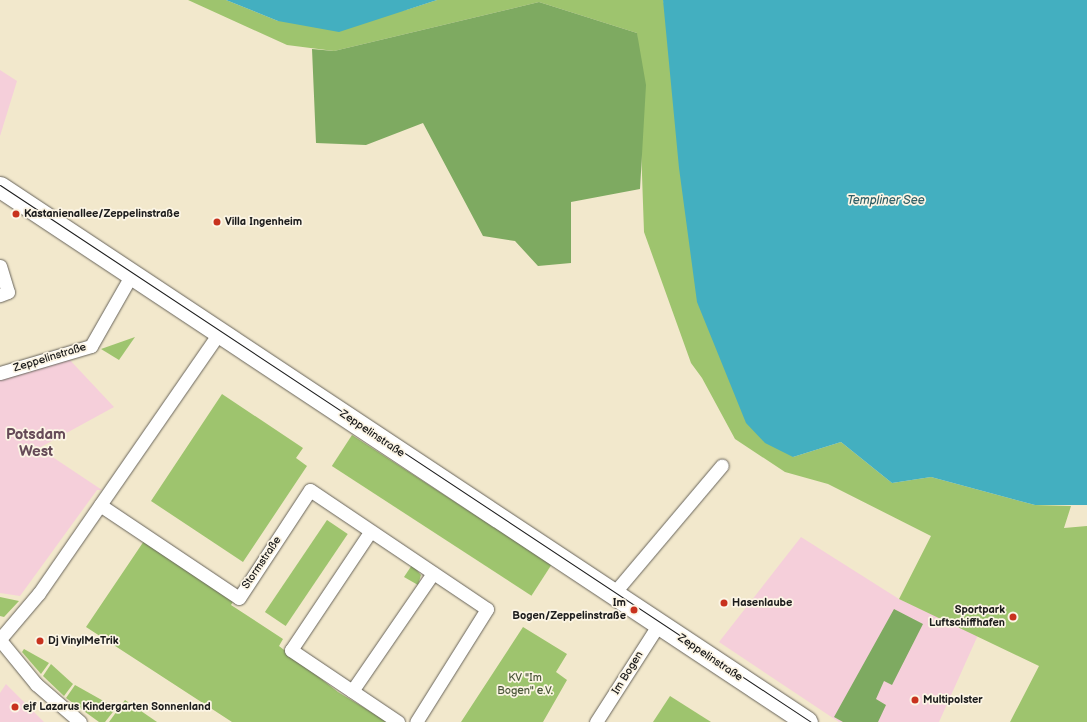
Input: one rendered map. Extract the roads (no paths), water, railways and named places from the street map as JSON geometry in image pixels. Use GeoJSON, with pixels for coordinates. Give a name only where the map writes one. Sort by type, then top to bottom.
{"type":"FeatureCollection","features":[{"type":"Feature","properties":{"kind":"main road","name":"Zeppelinstraße"},"geometry":{"type":"LineString","coordinates":[[0,187],[807,722]]}},
{"type":"Feature","properties":{"kind":"street"},"geometry":{"type":"LineString","coordinates":[[0,266],[8,292],[0,295]]}},
{"type":"Feature","properties":{"kind":"street","name":"Zeppelinstraße"},"geometry":{"type":"LineString","coordinates":[[0,373],[91,346],[132,274]]}},
{"type":"Feature","properties":{"kind":"street"},"geometry":{"type":"LineString","coordinates":[[80,722],[36,684],[0,640],[40,593],[220,332]]}},
{"type":"Feature","properties":{"kind":"street"},"geometry":{"type":"LineString","coordinates":[[614,593],[722,465]]}},
{"type":"Feature","properties":{"kind":"street","name":"Stormstraße"},"geometry":{"type":"LineString","coordinates":[[100,505],[238,598],[310,490],[370,532],[487,609],[416,722]]}},
{"type":"Feature","properties":{"kind":"street"},"geometry":{"type":"LineString","coordinates":[[370,532],[291,650],[398,722]]}},
{"type":"Feature","properties":{"kind":"street"},"geometry":{"type":"LineString","coordinates":[[352,691],[433,573]]}},
{"type":"Feature","properties":{"kind":"street","name":"Im Bogen"},"geometry":{"type":"LineString","coordinates":[[596,722],[659,624]]}},
{"type":"Feature","properties":{"kind":"water"},"geometry":{"type":"Polygon","coordinates":[[[226,0],[437,0],[339,32],[278,21],[226,0]]]}},
{"type":"Feature","properties":{"kind":"water","name":"Templiner See"},"geometry":{"type":"Polygon","coordinates":[[[663,0],[1087,0],[1087,505],[1035,505],[931,477],[892,483],[841,442],[793,457],[765,443],[746,423],[697,302],[679,168],[663,0]]]}},
{"type":"Feature","properties":{"kind":"tram line"},"geometry":{"type":"LineString","coordinates":[[0,185],[811,722]]}},
{"type":"Feature","properties":{"kind":"place","name":"Kastanienallee/Zeppelinstraße"},"geometry":{"type":"Point","coordinates":[16,214]}},
{"type":"Feature","properties":{"kind":"place","name":"Villa Ingenheim"},"geometry":{"type":"Point","coordinates":[217,222]}},
{"type":"Feature","properties":{"kind":"place","name":"Hasenlaube"},"geometry":{"type":"Point","coordinates":[724,603]}},
{"type":"Feature","properties":{"kind":"place","name":"Im Bogen/Zeppelinstraße"},"geometry":{"type":"Point","coordinates":[634,610]}},
{"type":"Feature","properties":{"kind":"place","name":"Sportpark Luftschiffhafen"},"geometry":{"type":"Point","coordinates":[1013,617]}},
{"type":"Feature","properties":{"kind":"place","name":"Dj VinylMeTrik"},"geometry":{"type":"Point","coordinates":[40,641]}},
{"type":"Feature","properties":{"kind":"place","name":"Multipolster"},"geometry":{"type":"Point","coordinates":[915,700]}},
{"type":"Feature","properties":{"kind":"place","name":"ejf Lazarus Kindergarten Sonnenland"},"geometry":{"type":"Point","coordinates":[15,707]}},
{"type":"Feature","properties":{"kind":"district","name":"Potsdam West"},"geometry":{"type":"Point","coordinates":[36,442]}},
{"type":"Feature","properties":{"kind":"park label","name":"KV \"Im Bogen\" e.V."},"geometry":{"type":"Point","coordinates":[525,685]}}]}
